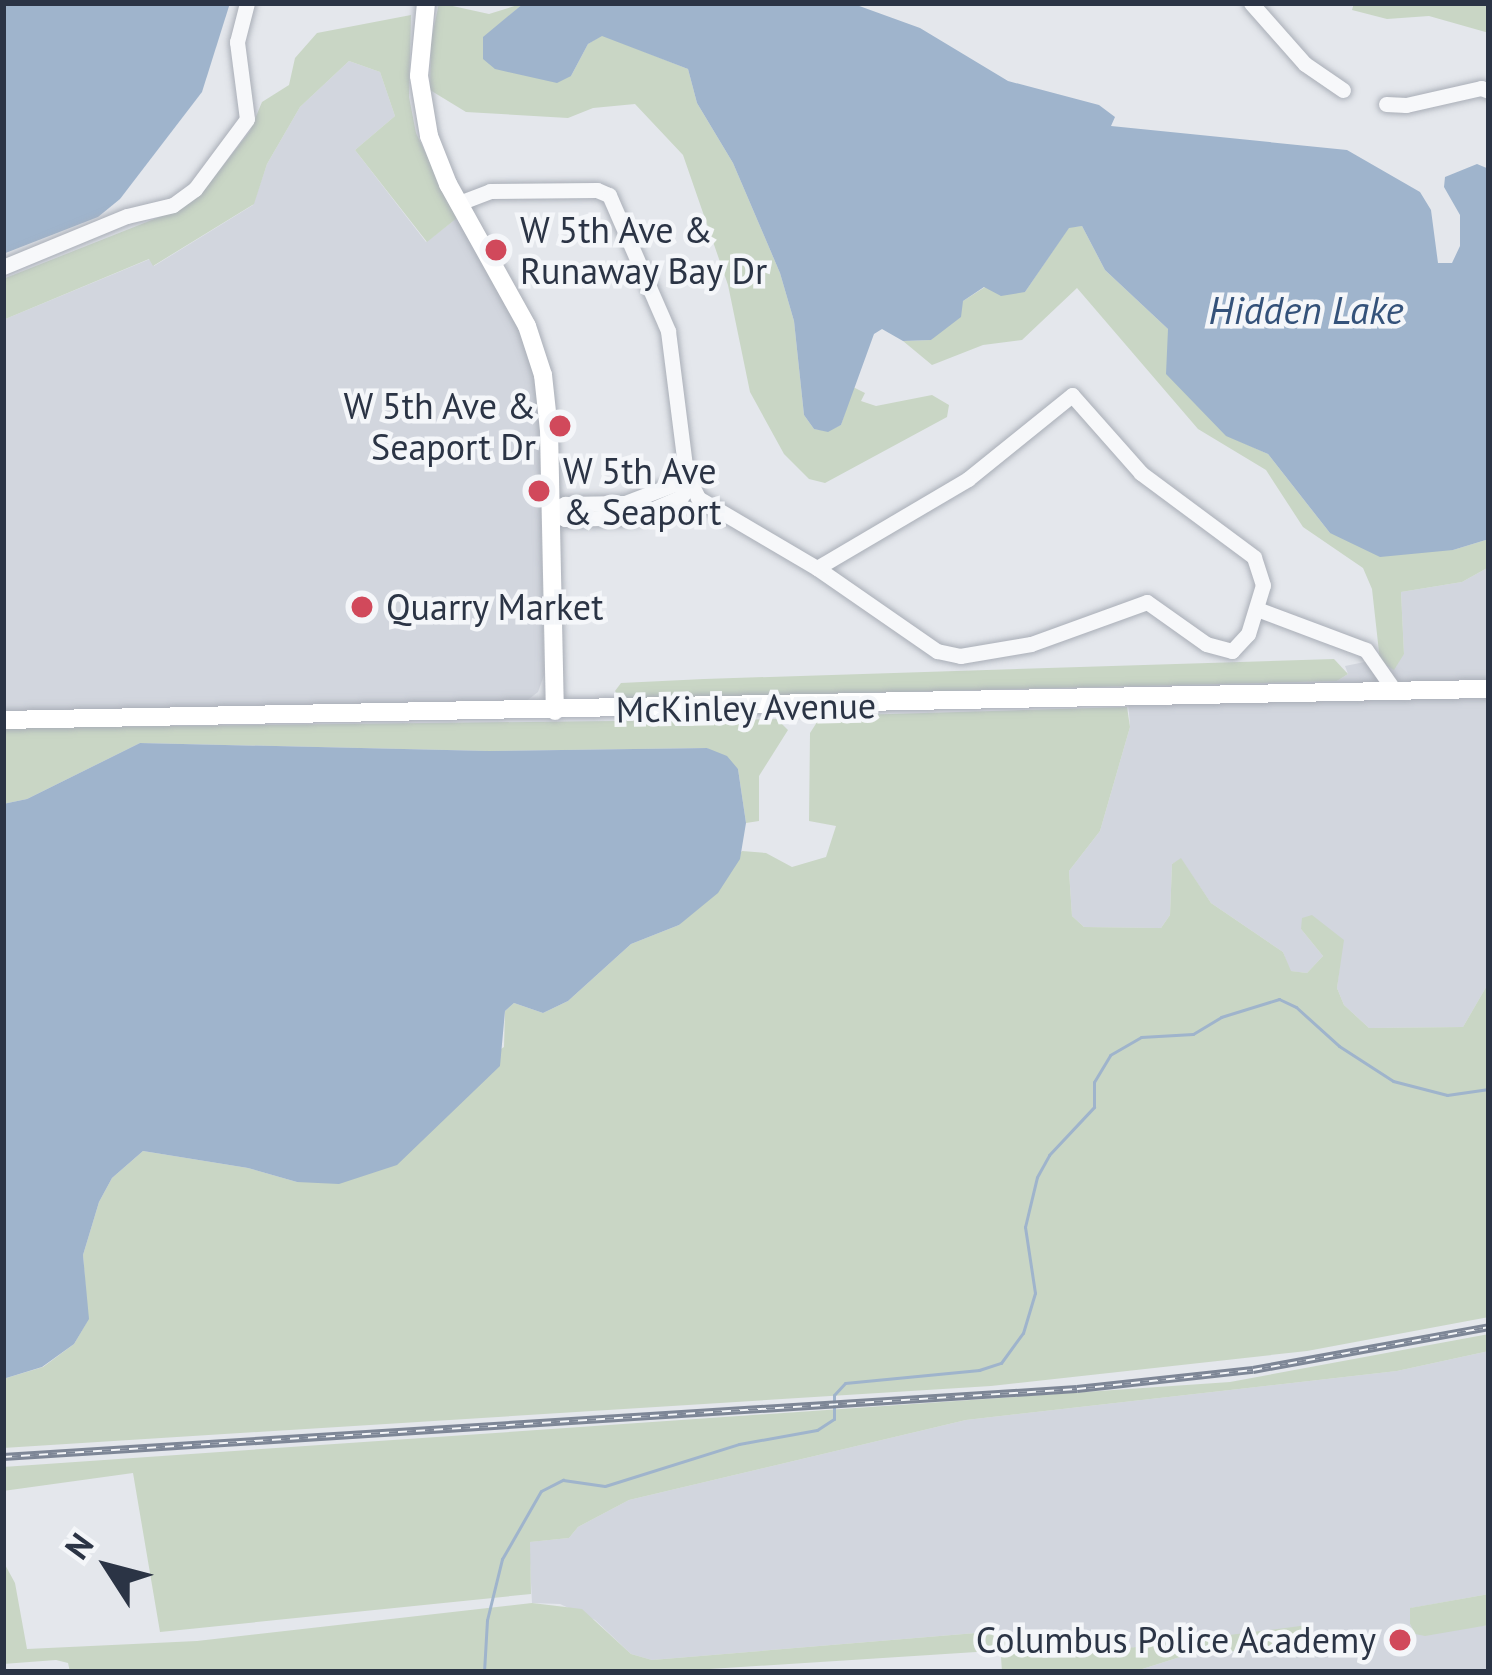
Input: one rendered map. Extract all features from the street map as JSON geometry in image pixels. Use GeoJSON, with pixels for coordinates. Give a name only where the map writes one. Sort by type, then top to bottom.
{"type":"FeatureCollection","features":[{"type":"Feature","properties":{"kind":"main road"},"geometry":{"type":"LineString","coordinates":[[426,3],[419,56],[424,118],[459,203],[538,356],[549,430],[555,711]]}},
{"type":"Feature","properties":{"kind":"main road","name":"McKinley Avenue"},"geometry":{"type":"LineString","coordinates":[[3,720],[1489,689]]}},
{"type":"Feature","properties":{"kind":"street"},"geometry":{"type":"LineString","coordinates":[[3,267],[128,216],[173,205],[195,189],[247,119],[237,42],[247,3]]}},
{"type":"Feature","properties":{"kind":"street"},"geometry":{"type":"LineString","coordinates":[[1251,3],[1305,64],[1343,90]]}},
{"type":"Feature","properties":{"kind":"street"},"geometry":{"type":"LineString","coordinates":[[1386,104],[1406,105],[1481,88],[1489,91]]}},
{"type":"Feature","properties":{"kind":"street"},"geometry":{"type":"LineString","coordinates":[[459,203],[490,191],[597,190],[617,204],[668,331],[688,486]]}},
{"type":"Feature","properties":{"kind":"street"},"geometry":{"type":"LineString","coordinates":[[551,511],[565,503],[625,503],[677,483],[688,486],[704,504],[817,568],[948,656],[1044,641],[1148,602],[1206,644],[1232,651],[1248,634],[1263,585],[1254,557],[1142,473],[1072,395],[968,479],[817,568]]}},
{"type":"Feature","properties":{"kind":"street"},"geometry":{"type":"LineString","coordinates":[[1256,609],[1366,650],[1394,690]]}},
{"type":"Feature","properties":{"kind":"shaded area"},"geometry":{"type":"Polygon","coordinates":[[[349,61],[380,72],[395,116],[355,150],[426,242],[457,218],[517,321],[533,364],[539,408],[544,675],[538,692],[525,702],[3,711],[3,320],[150,259],[154,266],[253,205],[267,164],[300,107],[349,61]]]}},
{"type":"Feature","properties":{"kind":"shaded area"},"geometry":{"type":"Polygon","coordinates":[[[1489,567],[1489,982],[1463,1027],[1369,1028],[1344,1005],[1337,988],[1343,940],[1301,929],[1323,956],[1307,973],[1290,971],[1283,952],[1211,903],[1181,859],[1172,864],[1170,915],[1161,928],[1084,927],[1072,916],[1069,871],[1100,831],[1130,727],[1127,686],[1337,681],[1348,674],[1345,666],[1404,654],[1401,592],[1462,582],[1489,567]]]}},
{"type":"Feature","properties":{"kind":"shaded area"},"geometry":{"type":"Polygon","coordinates":[[[1489,1351],[1489,1594],[1411,1608],[1410,1624],[1415,1634],[1489,1625],[1489,1672],[1133,1672],[1180,1657],[1309,1643],[1308,1626],[1051,1658],[988,1632],[652,1660],[631,1654],[595,1620],[560,1604],[532,1603],[529,1542],[569,1538],[578,1527],[629,1500],[966,1420],[1397,1371],[1489,1351]]]}},
{"type":"Feature","properties":{"kind":"green space"},"geometry":{"type":"Polygon","coordinates":[[[439,3],[489,14],[524,3],[483,38],[571,76],[588,44],[602,35],[688,69],[697,103],[733,163],[780,273],[794,321],[804,415],[814,429],[828,431],[841,425],[853,387],[865,393],[861,401],[876,406],[932,395],[949,405],[947,417],[825,483],[809,479],[784,454],[750,392],[728,285],[683,155],[635,104],[593,108],[568,118],[466,112],[430,90],[431,41],[439,3]]]}},
{"type":"Feature","properties":{"kind":"green space"},"geometry":{"type":"Polygon","coordinates":[[[1354,3],[1489,3],[1489,33],[1429,16],[1387,19],[1352,10],[1354,3]]]}},
{"type":"Feature","properties":{"kind":"green space"},"geometry":{"type":"Polygon","coordinates":[[[411,15],[409,97],[416,133],[457,218],[427,242],[355,150],[395,116],[380,72],[349,61],[300,107],[267,164],[254,204],[153,266],[149,259],[3,320],[3,279],[182,208],[202,193],[250,131],[262,102],[289,85],[295,58],[317,33],[411,15]]]}},
{"type":"Feature","properties":{"kind":"green space"},"geometry":{"type":"Polygon","coordinates":[[[1082,226],[1105,270],[1168,329],[1226,435],[1268,454],[1330,533],[1453,550],[1489,539],[1489,567],[1462,582],[1401,592],[1404,654],[1394,670],[1380,661],[1372,589],[1363,568],[1303,527],[1266,470],[1198,429],[1077,288],[1022,340],[983,345],[932,365],[903,341],[931,340],[963,301],[985,287],[1025,292],[1069,227],[1082,226]]]}},
{"type":"Feature","properties":{"kind":"green space"},"geometry":{"type":"Polygon","coordinates":[[[1334,659],[1348,674],[1337,681],[621,699],[615,691],[621,683],[704,679],[1334,659]]]}},
{"type":"Feature","properties":{"kind":"green space"},"geometry":{"type":"Polygon","coordinates":[[[1127,707],[1130,727],[1100,831],[1069,871],[1072,916],[1084,927],[1161,928],[1170,915],[1172,864],[1181,858],[1211,903],[1283,952],[1291,971],[1307,973],[1323,956],[1301,929],[1302,918],[1312,915],[1344,940],[1337,988],[1344,1005],[1369,1028],[1463,1027],[1489,982],[1489,1317],[1307,1351],[991,1386],[3,1448],[3,1379],[43,1367],[74,1344],[88,1320],[83,1255],[99,1202],[112,1178],[143,1151],[248,1168],[297,1182],[504,1047],[505,1011],[514,1003],[543,1013],[568,1001],[631,944],[679,925],[742,851],[766,853],[792,867],[826,857],[836,826],[809,821],[810,733],[821,716],[1127,707]]]}},
{"type":"Feature","properties":{"kind":"green space"},"geometry":{"type":"Polygon","coordinates":[[[777,719],[788,730],[759,776],[759,821],[746,823],[738,769],[707,748],[489,751],[140,743],[27,799],[3,804],[3,728],[777,719]]]}},
{"type":"Feature","properties":{"kind":"green space"},"geometry":{"type":"Polygon","coordinates":[[[1489,1334],[1489,1351],[1397,1371],[966,1420],[629,1500],[578,1527],[569,1538],[530,1542],[531,1594],[160,1632],[133,1473],[3,1491],[3,1467],[1230,1382],[1489,1334]]]}},
{"type":"Feature","properties":{"kind":"green space"},"geometry":{"type":"Polygon","coordinates":[[[3,1561],[15,1583],[27,1649],[197,1641],[532,1603],[582,1609],[631,1654],[652,1660],[988,1632],[1051,1658],[1308,1625],[1314,1635],[1310,1643],[1180,1657],[1133,1672],[1002,1672],[1001,1657],[992,1651],[663,1672],[70,1672],[68,1663],[56,1660],[3,1664],[3,1561]]]}},
{"type":"Feature","properties":{"kind":"green space"},"geometry":{"type":"Polygon","coordinates":[[[1489,1594],[1489,1625],[1425,1636],[1415,1634],[1410,1624],[1410,1608],[1489,1594]]]}},
{"type":"Feature","properties":{"kind":"water"},"geometry":{"type":"Polygon","coordinates":[[[3,3],[230,3],[202,92],[120,199],[98,217],[3,254],[3,3]]]}},
{"type":"Feature","properties":{"kind":"water","name":"Hidden Lake"},"geometry":{"type":"Polygon","coordinates":[[[524,3],[851,3],[920,28],[1008,81],[1099,105],[1115,117],[1111,126],[1347,150],[1420,192],[1431,210],[1438,263],[1452,263],[1460,246],[1460,215],[1444,187],[1445,177],[1477,164],[1489,169],[1489,539],[1453,550],[1380,557],[1330,533],[1268,454],[1226,436],[1166,374],[1168,329],[1105,270],[1082,226],[1069,228],[1025,292],[1001,296],[984,287],[963,301],[961,317],[931,340],[903,341],[882,329],[874,334],[841,425],[828,432],[814,429],[804,415],[794,321],[780,273],[733,163],[697,103],[688,69],[602,36],[588,44],[571,76],[557,83],[495,69],[483,59],[483,37],[524,3]]]}},
{"type":"Feature","properties":{"kind":"water"},"geometry":{"type":"Polygon","coordinates":[[[140,743],[489,751],[707,748],[727,756],[738,769],[746,823],[740,859],[718,893],[679,925],[631,944],[568,1001],[543,1013],[514,1003],[505,1011],[500,1066],[397,1165],[339,1184],[297,1182],[248,1168],[143,1151],[112,1178],[99,1202],[83,1255],[89,1319],[74,1344],[42,1367],[3,1379],[3,804],[27,799],[140,743]]]}},
{"type":"Feature","properties":{"kind":"waterway"},"geometry":{"type":"LineString","coordinates":[[484,1672],[487,1620],[502,1559],[541,1491],[563,1480],[605,1486],[739,1444],[817,1430],[834,1419],[834,1395],[845,1383],[979,1370],[1001,1363],[1023,1333],[1035,1293],[1025,1227],[1037,1177],[1049,1155],[1094,1107],[1094,1082],[1110,1055],[1141,1037],[1193,1034],[1221,1017],[1279,999],[1393,1081],[1447,1095],[1489,1089]]}},
{"type":"Feature","properties":{"kind":"railway"},"geometry":{"type":"LineString","coordinates":[[3,1457],[1077,1389],[1253,1370],[1489,1327]]}},
{"type":"Feature","properties":{"kind":"place","name":"W 5th Ave & Runaway Bay Dr"},"geometry":{"type":"Point","coordinates":[496,250]}},
{"type":"Feature","properties":{"kind":"place","name":"W 5th Ave & Seaport Dr"},"geometry":{"type":"Point","coordinates":[560,426]}},
{"type":"Feature","properties":{"kind":"place","name":"W 5th Ave & Seaport"},"geometry":{"type":"Point","coordinates":[539,491]}},
{"type":"Feature","properties":{"kind":"place","name":"Quarry Market"},"geometry":{"type":"Point","coordinates":[362,607]}},
{"type":"Feature","properties":{"kind":"place","name":"Columbus Police Academy"},"geometry":{"type":"Point","coordinates":[1400,1640]}}]}
